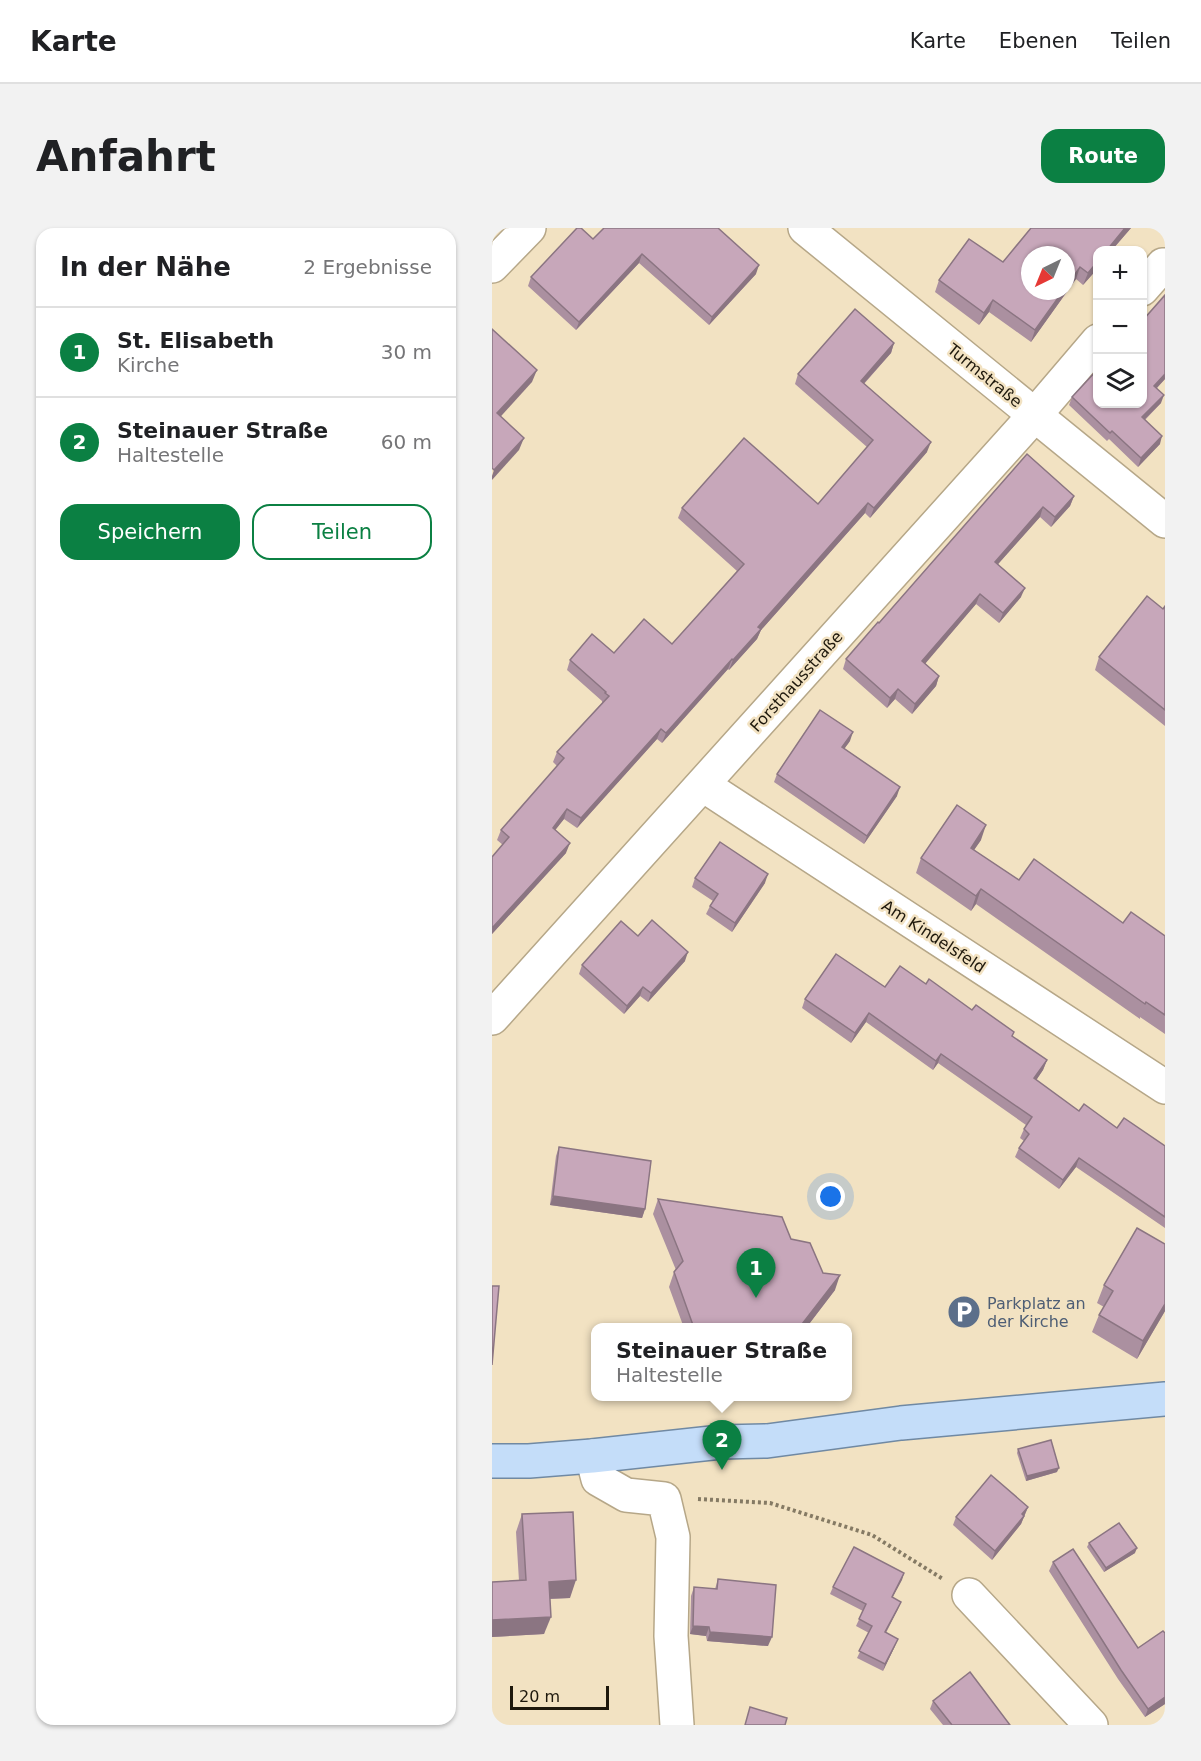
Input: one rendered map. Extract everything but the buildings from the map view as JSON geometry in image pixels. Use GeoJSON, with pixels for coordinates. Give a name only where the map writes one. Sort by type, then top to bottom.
{"type":"FeatureCollection","features":[{"type":"Feature","properties":{"kind":"main road"},"geometry":{"type":"LineString","coordinates":[[492,1461],[529,1461],[721,1442],[767,1441],[901,1424],[1165,1399]]}},
{"type":"Feature","properties":{"kind":"street"},"geometry":{"type":"LineString","coordinates":[[492,266],[529,228]]}},
{"type":"Feature","properties":{"kind":"street","name":"Turmstraße"},"geometry":{"type":"LineString","coordinates":[[805,228],[1165,521]]}},
{"type":"Feature","properties":{"kind":"street","name":"Forsthausstraße"},"geometry":{"type":"LineString","coordinates":[[492,1018],[1034,416],[1093,347]]}},
{"type":"Feature","properties":{"kind":"street","name":"Am Kindelsfeld"},"geometry":{"type":"LineString","coordinates":[[703,785],[1165,1087]]}},
{"type":"Feature","properties":{"kind":"street"},"geometry":{"type":"LineString","coordinates":[[592,1456],[598,1479],[626,1495],[664,1499],[673,1537],[671,1636],[677,1725]]}},
{"type":"Feature","properties":{"kind":"street"},"geometry":{"type":"LineString","coordinates":[[969,1595],[1091,1725]]}},
{"type":"Feature","properties":{"kind":"path"},"geometry":{"type":"LineString","coordinates":[[664,1499],[770,1503],[872,1535],[969,1595]]}},
{"type":"Feature","properties":{"kind":"place","name":"St. Elisabeth"},"geometry":{"type":"Point","coordinates":[756,1298]}},
{"type":"Feature","properties":{"kind":"place","name":"Parkplatz an der Kirche"},"geometry":{"type":"Point","coordinates":[964,1312]}},
{"type":"Feature","properties":{"kind":"place","name":"Steinauer Straße"},"geometry":{"type":"Point","coordinates":[722,1470]}}]}
